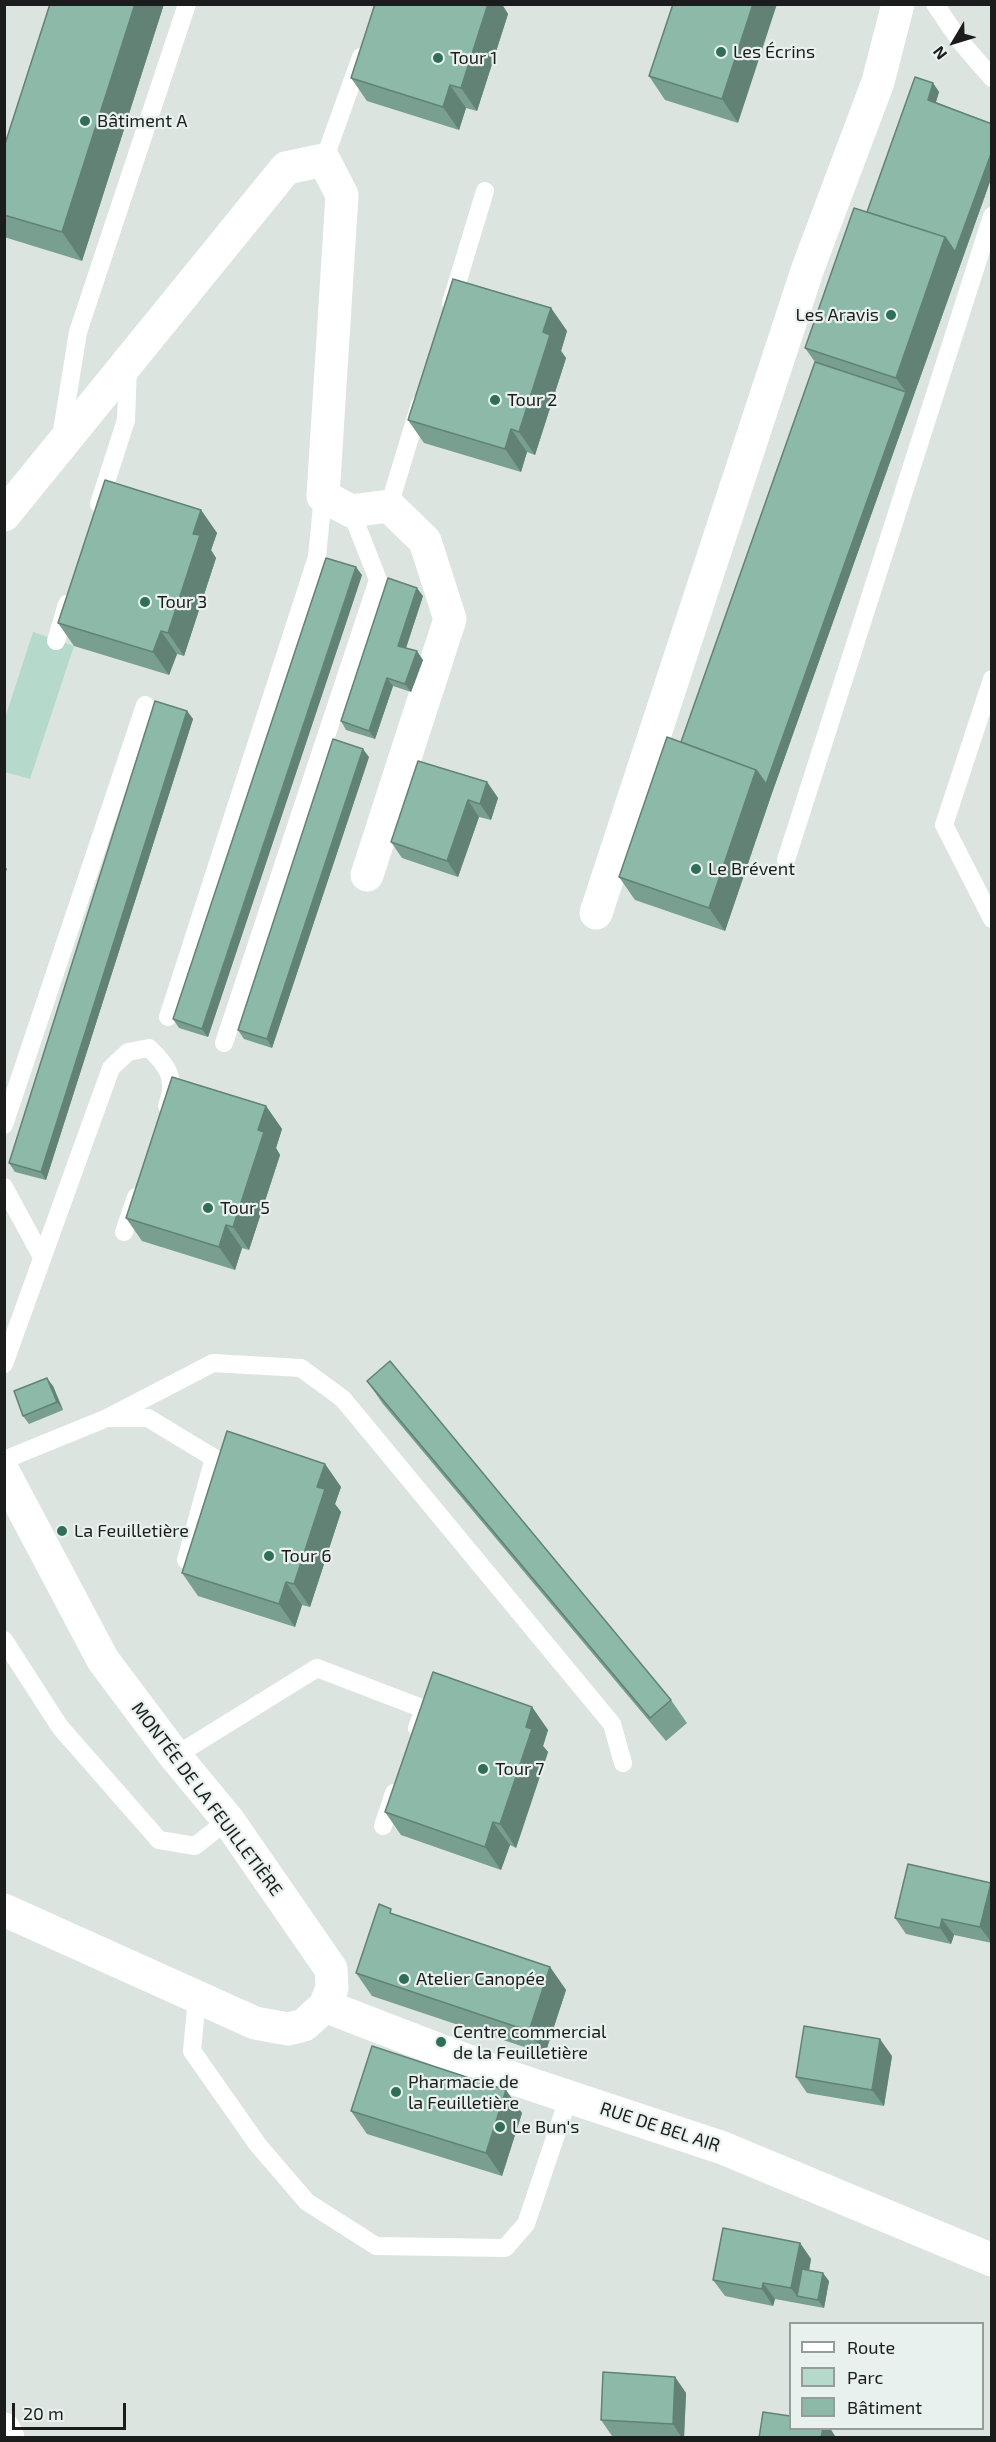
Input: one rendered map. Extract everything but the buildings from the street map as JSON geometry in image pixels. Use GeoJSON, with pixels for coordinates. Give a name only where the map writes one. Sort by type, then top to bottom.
{"type":"FeatureCollection","features":[{"type":"Feature","properties":{"kind":"street"},"geometry":{"type":"LineString","coordinates":[[596,913],[808,268],[878,82],[898,4]]}},
{"type":"Feature","properties":{"kind":"street"},"geometry":{"type":"LineString","coordinates":[[4,515],[286,168],[324,160],[342,195],[323,496],[351,511],[389,506],[425,541],[450,619],[367,875]]}},
{"type":"Feature","properties":{"kind":"street","name":"MONTÉE DE LA FEUILLETIÈRE"},"geometry":{"type":"LineString","coordinates":[[4,1473],[103,1660],[175,1756],[228,1820],[331,1969],[332,1988],[325,2006]]}},
{"type":"Feature","properties":{"kind":"street"},"geometry":{"type":"LineString","coordinates":[[4,1910],[255,2023],[288,2029],[304,2025],[325,2006]]}},
{"type":"Feature","properties":{"kind":"street","name":"RUE DE BEL AIR"},"geometry":{"type":"LineString","coordinates":[[325,2006],[567,2097],[723,2148],[992,2260]]}},
{"type":"Feature","properties":{"kind":"street"},"geometry":{"type":"LineString","coordinates":[[4,2429],[8,2438]]}},
{"type":"Feature","properties":{"kind":"lane"},"geometry":{"type":"LineString","coordinates":[[59,447],[78,332],[187,4]]}},
{"type":"Feature","properties":{"kind":"lane"},"geometry":{"type":"LineString","coordinates":[[935,4],[960,41],[992,78]]}},
{"type":"Feature","properties":{"kind":"lane"},"geometry":{"type":"LineString","coordinates":[[324,160],[368,37]]}},
{"type":"Feature","properties":{"kind":"lane"},"geometry":{"type":"LineString","coordinates":[[444,325],[485,190]]}},
{"type":"Feature","properties":{"kind":"lane"},"geometry":{"type":"LineString","coordinates":[[786,861],[992,216]]}},
{"type":"Feature","properties":{"kind":"lane"},"geometry":{"type":"LineString","coordinates":[[94,519],[126,420],[128,363]]}},
{"type":"Feature","properties":{"kind":"lane"},"geometry":{"type":"LineString","coordinates":[[389,506],[424,392]]}},
{"type":"Feature","properties":{"kind":"lane"},"geometry":{"type":"LineString","coordinates":[[168,1017],[317,557],[323,496]]}},
{"type":"Feature","properties":{"kind":"lane"},"geometry":{"type":"LineString","coordinates":[[224,1043],[378,580],[351,511]]}},
{"type":"Feature","properties":{"kind":"lane"},"geometry":{"type":"LineString","coordinates":[[56,641],[73,585]]}},
{"type":"Feature","properties":{"kind":"lane"},"geometry":{"type":"LineString","coordinates":[[992,679],[944,825],[992,919]]}},
{"type":"Feature","properties":{"kind":"lane"},"geometry":{"type":"LineString","coordinates":[[4,1125],[145,705]]}},
{"type":"Feature","properties":{"kind":"lane"},"geometry":{"type":"LineString","coordinates":[[4,1364],[111,1068],[128,1052],[149,1048],[167,1066],[172,1092],[161,1124]]}},
{"type":"Feature","properties":{"kind":"lane"},"geometry":{"type":"LineString","coordinates":[[124,1232],[142,1178]]}},
{"type":"Feature","properties":{"kind":"lane"},"geometry":{"type":"LineString","coordinates":[[4,1187],[42,1257]]}},
{"type":"Feature","properties":{"kind":"lane"},"geometry":{"type":"LineString","coordinates":[[4,1460],[107,1418],[213,1363],[302,1368],[343,1399],[612,1724],[623,1763]]}},
{"type":"Feature","properties":{"kind":"lane"},"geometry":{"type":"LineString","coordinates":[[107,1418],[148,1418],[214,1458],[186,1560]]}},
{"type":"Feature","properties":{"kind":"lane"},"geometry":{"type":"LineString","coordinates":[[4,1640],[60,1727],[159,1840],[195,1846],[228,1820]]}},
{"type":"Feature","properties":{"kind":"lane"},"geometry":{"type":"LineString","coordinates":[[175,1756],[317,1668],[424,1709],[413,1741]]}},
{"type":"Feature","properties":{"kind":"lane"},"geometry":{"type":"LineString","coordinates":[[383,1826],[402,1773]]}},
{"type":"Feature","properties":{"kind":"lane"},"geometry":{"type":"LineString","coordinates":[[197,1998],[192,2051],[258,2145],[307,2202],[376,2246],[505,2248],[526,2224],[567,2097]]}},
{"type":"Feature","properties":{"kind":"green space"},"geometry":{"type":"Polygon","coordinates":[[[33,632],[74,646],[30,779],[5,772],[5,718],[33,632]]]}},
{"type":"Feature","properties":{"kind":"place","name":"Les Écrins"},"geometry":{"type":"Point","coordinates":[721,52]}},
{"type":"Feature","properties":{"kind":"place","name":"Tour 1"},"geometry":{"type":"Point","coordinates":[438,58]}},
{"type":"Feature","properties":{"kind":"place","name":"Bâtiment A"},"geometry":{"type":"Point","coordinates":[85,121]}},
{"type":"Feature","properties":{"kind":"place","name":"Les Aravis"},"geometry":{"type":"Point","coordinates":[891,315]}},
{"type":"Feature","properties":{"kind":"place","name":"Tour 2"},"geometry":{"type":"Point","coordinates":[495,400]}},
{"type":"Feature","properties":{"kind":"place","name":"Tour 3"},"geometry":{"type":"Point","coordinates":[145,602]}},
{"type":"Feature","properties":{"kind":"place","name":"Le Brévent"},"geometry":{"type":"Point","coordinates":[696,869]}},
{"type":"Feature","properties":{"kind":"place","name":"Tour 5"},"geometry":{"type":"Point","coordinates":[208,1208]}},
{"type":"Feature","properties":{"kind":"place","name":"La Feuilletière"},"geometry":{"type":"Point","coordinates":[62,1531]}},
{"type":"Feature","properties":{"kind":"place","name":"Tour 6"},"geometry":{"type":"Point","coordinates":[269,1556]}},
{"type":"Feature","properties":{"kind":"place","name":"Tour 7"},"geometry":{"type":"Point","coordinates":[483,1769]}},
{"type":"Feature","properties":{"kind":"place","name":"Atelier Canopée"},"geometry":{"type":"Point","coordinates":[404,1979]}},
{"type":"Feature","properties":{"kind":"place","name":"Centre commercial de la Feuilletière"},"geometry":{"type":"Point","coordinates":[441,2042]}},
{"type":"Feature","properties":{"kind":"place","name":"Pharmacie de la Feuilletière"},"geometry":{"type":"Point","coordinates":[396,2092]}},
{"type":"Feature","properties":{"kind":"place","name":"Le Bun's"},"geometry":{"type":"Point","coordinates":[500,2127]}}]}
